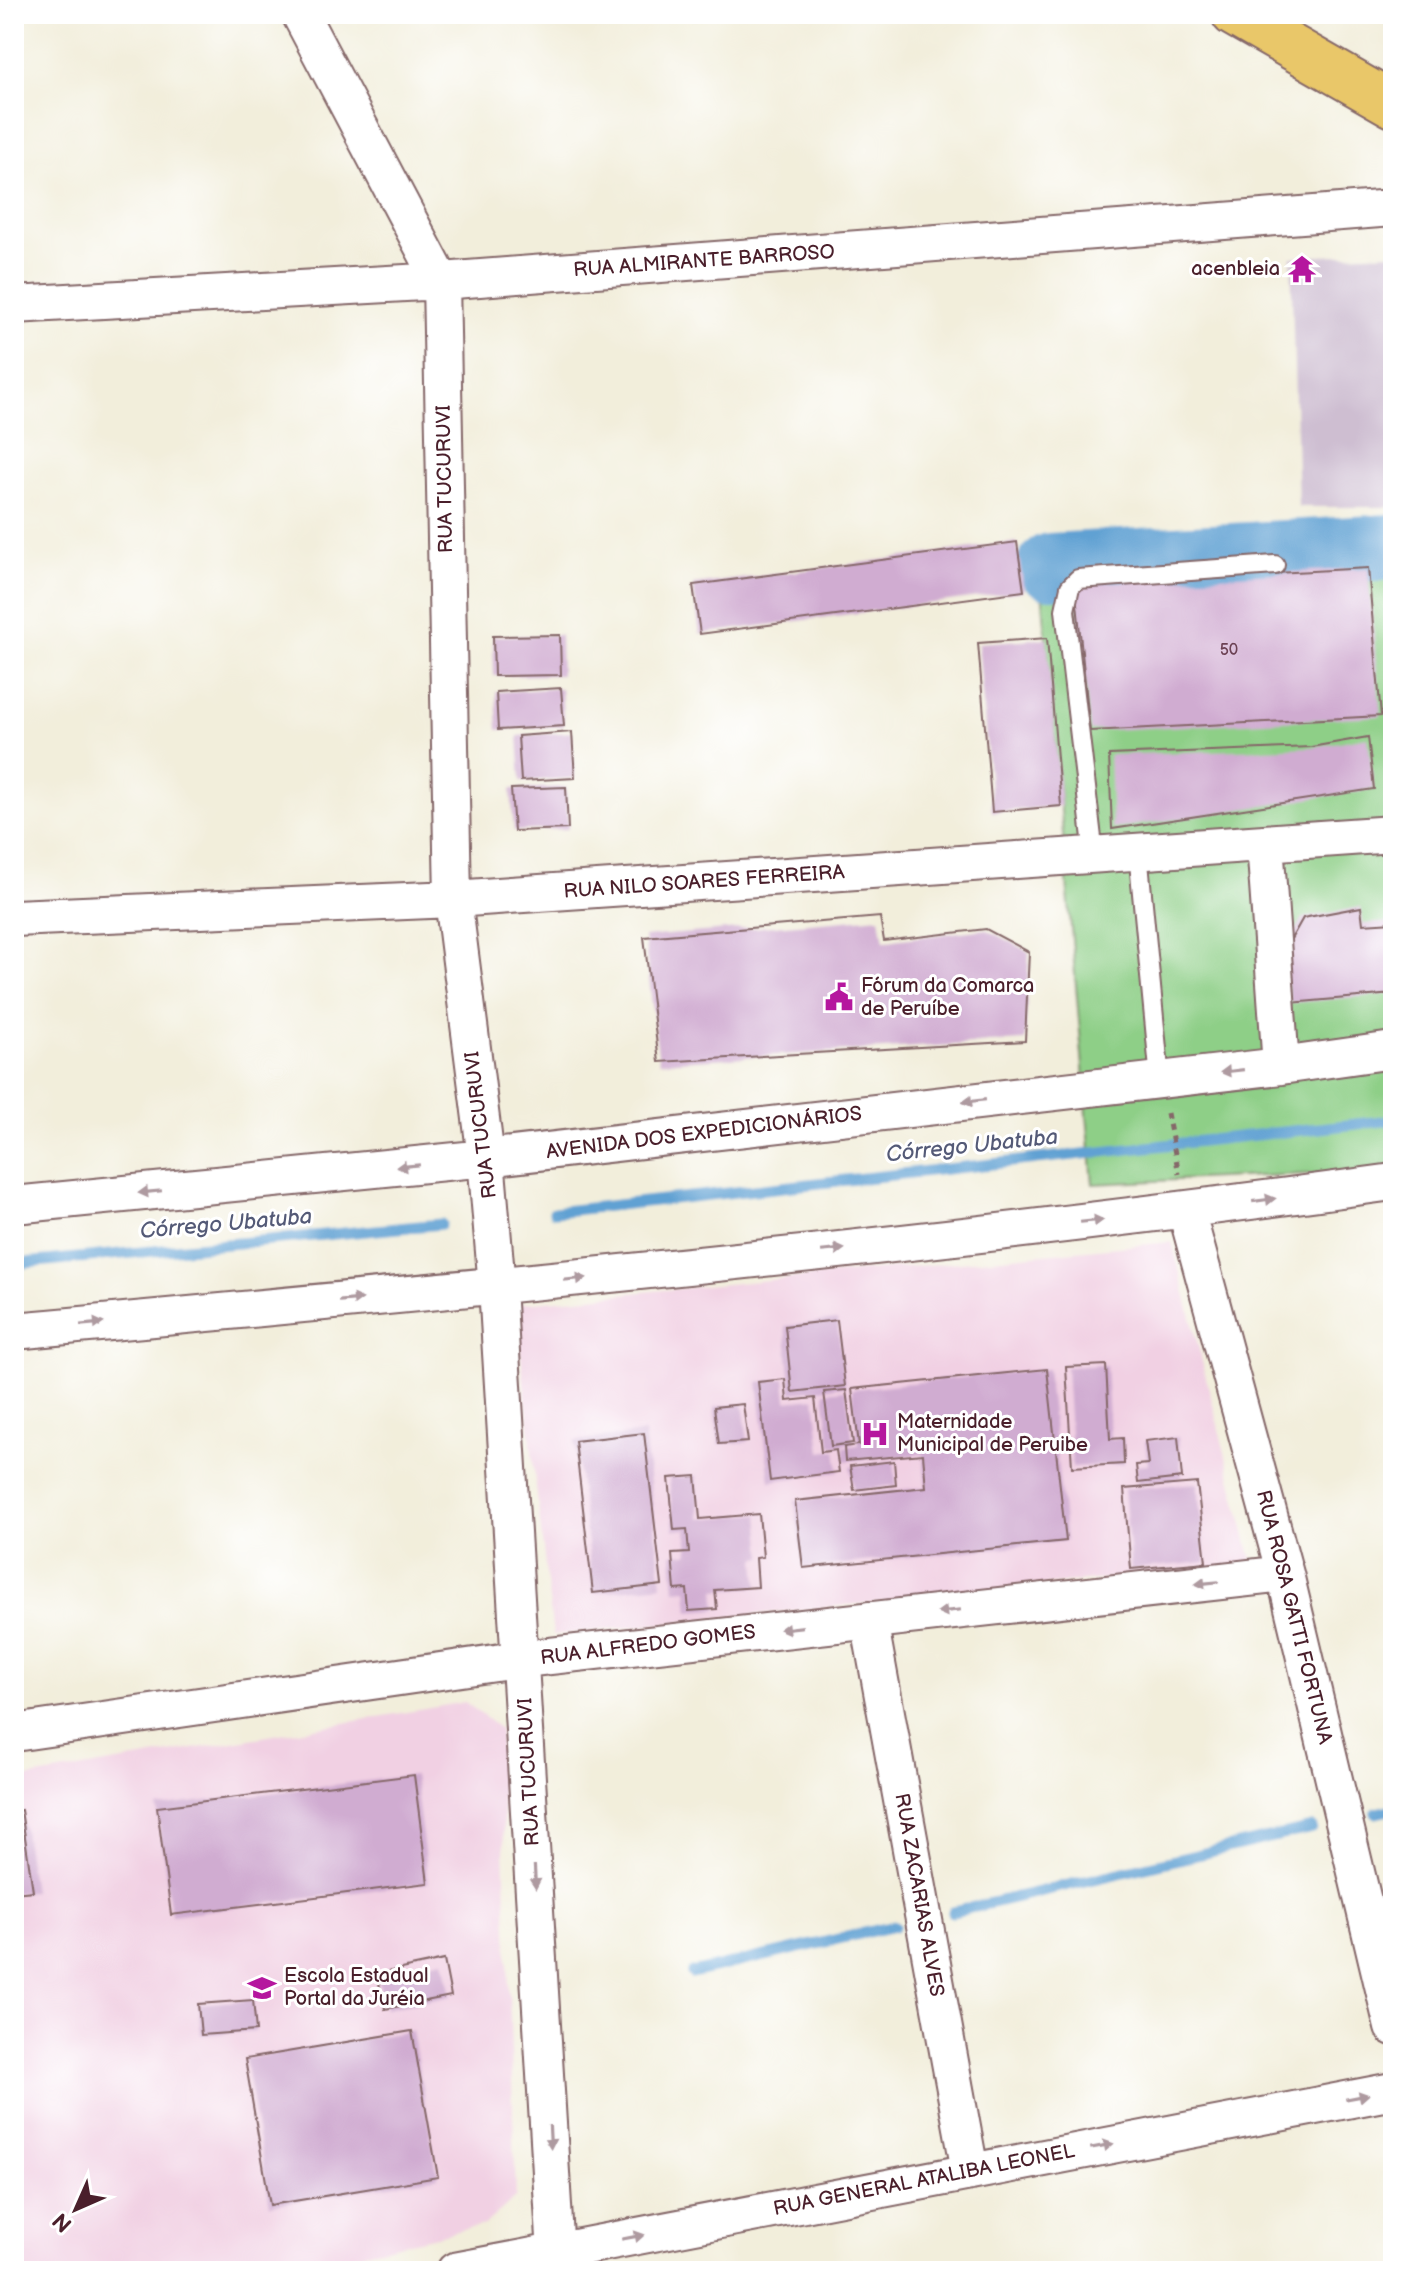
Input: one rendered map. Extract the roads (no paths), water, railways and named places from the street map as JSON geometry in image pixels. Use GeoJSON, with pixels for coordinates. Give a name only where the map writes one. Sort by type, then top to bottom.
{"type":"FeatureCollection","features":[{"type":"Feature","properties":{"kind":"main road"},"geometry":{"type":"LineString","coordinates":[[1234,14],[1393,105]]}},
{"type":"Feature","properties":{"kind":"street","name":"RUA TUCURUVI"},"geometry":{"type":"LineString","coordinates":[[300,14],[441,281],[453,899],[486,1158],[497,1287],[523,1659],[557,2262]]}},
{"type":"Feature","properties":{"kind":"street","name":"RUA ALMIRANTE BARROSO"},"geometry":{"type":"LineString","coordinates":[[14,305],[441,281],[1393,208]]}},
{"type":"Feature","properties":{"kind":"street","name":"RUA NILO SOARES FERREIRA"},"geometry":{"type":"LineString","coordinates":[[14,918],[453,899],[1393,834]]}},
{"type":"Feature","properties":{"kind":"street"},"geometry":{"type":"LineString","coordinates":[[1265,843],[1281,1066]]}},
{"type":"Feature","properties":{"kind":"street","name":"AVENIDA DOS EXPEDICIONÁRIOS"},"geometry":{"type":"LineString","coordinates":[[14,1205],[1162,1091],[1281,1066],[1393,1050]]}},
{"type":"Feature","properties":{"kind":"street"},"geometry":{"type":"LineString","coordinates":[[14,1331],[497,1287],[1184,1199],[1393,1182]]}},
{"type":"Feature","properties":{"kind":"street","name":"RUA ROSA GATTI FORTUNA"},"geometry":{"type":"LineString","coordinates":[[1184,1199],[1285,1574],[1393,2027]]}},
{"type":"Feature","properties":{"kind":"street","name":"RUA ALFREDO GOMES"},"geometry":{"type":"LineString","coordinates":[[14,1733],[523,1659],[1285,1574]]}},
{"type":"Feature","properties":{"kind":"street","name":"RUA ZACARIAS ALVES"},"geometry":{"type":"LineString","coordinates":[[869,1620],[970,2171]]}},
{"type":"Feature","properties":{"kind":"street","name":"RUA GENERAL ATALIBA LEONEL"},"geometry":{"type":"LineString","coordinates":[[455,2271],[557,2262],[970,2171],[1393,2091]]}},
{"type":"Feature","properties":{"kind":"lane"},"geometry":{"type":"LineString","coordinates":[[1094,855],[1065,610],[1070,587],[1078,579],[1275,565]]}},
{"type":"Feature","properties":{"kind":"lane"},"geometry":{"type":"LineString","coordinates":[[1138,852],[1162,1091]]}},
{"type":"Feature","properties":{"kind":"waterway"},"geometry":{"type":"LineString","coordinates":[[1050,566],[1393,547]]}},
{"type":"Feature","properties":{"kind":"waterway","name":"Córrego Ubatuba"},"geometry":{"type":"LineString","coordinates":[[554,1212],[1393,1120]]}},
{"type":"Feature","properties":{"kind":"waterway","name":"Córrego Ubatuba"},"geometry":{"type":"LineString","coordinates":[[14,1264],[441,1224]]}},
{"type":"Feature","properties":{"kind":"waterway"},"geometry":{"type":"LineString","coordinates":[[1376,1813],[1393,1809]]}},
{"type":"Feature","properties":{"kind":"waterway"},"geometry":{"type":"LineString","coordinates":[[953,1912],[1312,1828]]}},
{"type":"Feature","properties":{"kind":"waterway"},"geometry":{"type":"LineString","coordinates":[[692,1973],[894,1926]]}},
{"type":"Feature","properties":{"kind":"place","name":"acenbleia"},"geometry":{"type":"Point","coordinates":[1302,269]}},
{"type":"Feature","properties":{"kind":"place","name":"Fórum da Comarca de Peruíbe"},"geometry":{"type":"Point","coordinates":[839,997]}},
{"type":"Feature","properties":{"kind":"place","name":"Maternidade Municipal de Peruibe"},"geometry":{"type":"Point","coordinates":[875,1434]}},
{"type":"Feature","properties":{"kind":"place","name":"Escola Estadual Portal da Juréia"},"geometry":{"type":"Point","coordinates":[262,1988]}}]}
